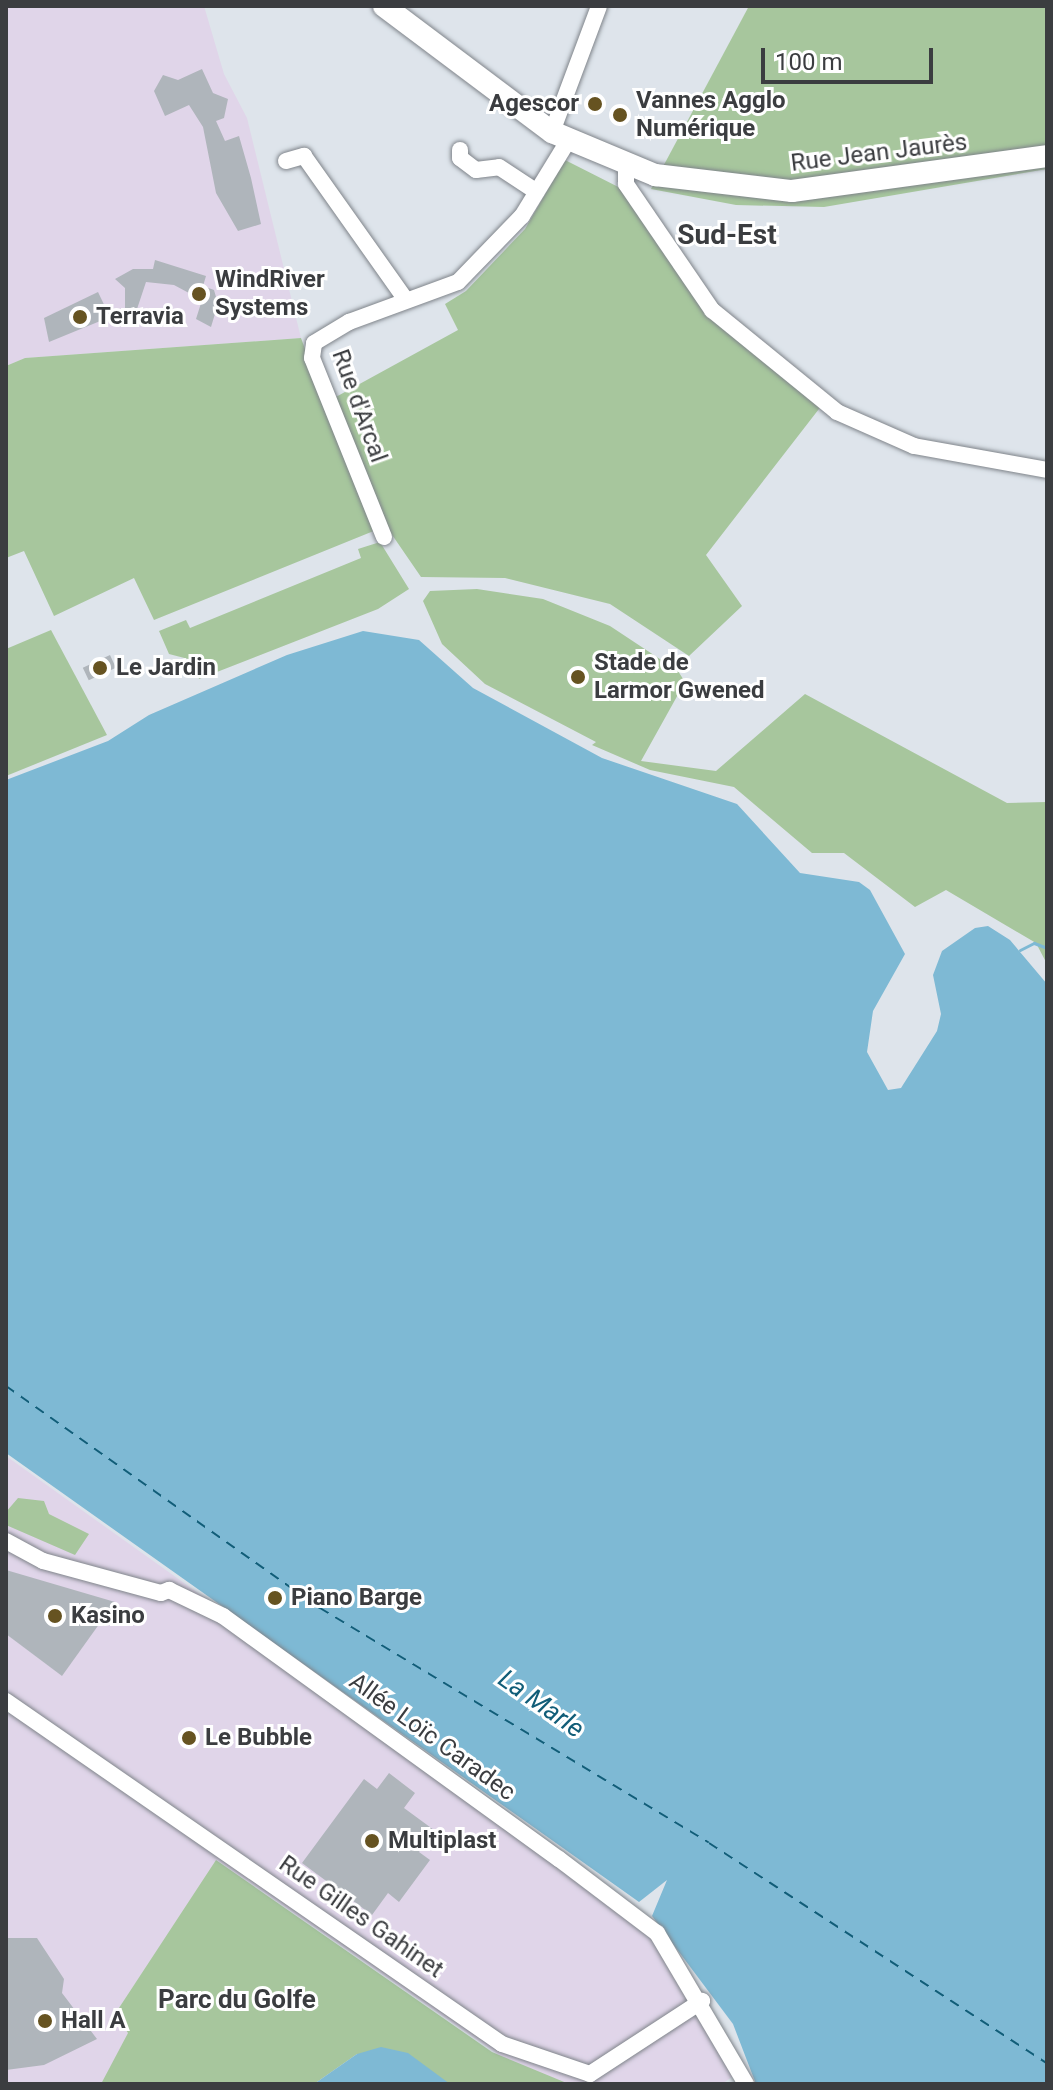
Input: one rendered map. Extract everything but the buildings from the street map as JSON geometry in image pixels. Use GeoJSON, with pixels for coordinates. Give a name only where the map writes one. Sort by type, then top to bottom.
{"type":"FeatureCollection","features":[{"type":"Feature","properties":{"kind":"main road","name":"Rue Jean Jaurès"},"geometry":{"type":"LineString","coordinates":[[384,6],[560,136],[626,168],[728,188],[792,191],[1047,156]]}},
{"type":"Feature","properties":{"kind":"street","name":"Rue d'Arcal"},"geometry":{"type":"LineString","coordinates":[[384,537],[312,351],[324,333],[458,282],[510,231],[537,192],[560,136],[599,6]]}},
{"type":"Feature","properties":{"kind":"street"},"geometry":{"type":"LineString","coordinates":[[460,150],[460,158],[476,170],[499,167],[537,192]]}},
{"type":"Feature","properties":{"kind":"street"},"geometry":{"type":"LineString","coordinates":[[286,161],[304,156],[406,300]]}},
{"type":"Feature","properties":{"kind":"street"},"geometry":{"type":"LineString","coordinates":[[626,168],[626,184],[704,301],[821,400],[892,439],[1047,470]]}},
{"type":"Feature","properties":{"kind":"street","name":"Allée Loïc Caradec"},"geometry":{"type":"LineString","coordinates":[[6,1541],[43,1561],[161,1593],[169,1590],[223,1616],[657,1933],[702,2001],[746,2084]]}},
{"type":"Feature","properties":{"kind":"street","name":"Rue Gilles Gahinet"},"geometry":{"type":"LineString","coordinates":[[6,1701],[502,2044],[590,2074],[702,2001]]}},
{"type":"Feature","properties":{"kind":"shaded area"},"geometry":{"type":"Polygon","coordinates":[[[6,6],[204,6],[224,74],[247,118],[301,338],[25,358],[6,366],[6,6]]]}},
{"type":"Feature","properties":{"kind":"shaded area"},"geometry":{"type":"Polygon","coordinates":[[[6,1456],[585,1869],[668,1941],[745,2068],[722,2084],[569,2084],[512,2064],[217,1860],[115,2014],[128,2033],[111,2074],[101,2084],[6,2084],[6,1456]]]}},
{"type":"Feature","properties":{"kind":"green space"},"geometry":{"type":"Polygon","coordinates":[[[749,6],[1047,6],[1047,169],[824,207],[736,205],[651,189],[749,6]]]}},
{"type":"Feature","properties":{"kind":"green space"},"geometry":{"type":"Polygon","coordinates":[[[565,160],[644,200],[714,300],[752,339],[829,396],[706,555],[742,606],[689,656],[610,604],[505,578],[421,577],[386,526],[154,620],[134,578],[54,616],[24,551],[6,558],[6,366],[25,358],[301,338],[323,398],[334,398],[458,330],[445,304],[466,291],[525,229],[565,160]]]}},
{"type":"Feature","properties":{"kind":"green space"},"geometry":{"type":"Polygon","coordinates":[[[380,542],[409,589],[378,609],[199,679],[196,661],[169,654],[159,631],[186,620],[190,628],[361,558],[358,549],[380,542]]]}},
{"type":"Feature","properties":{"kind":"green space"},"geometry":{"type":"Polygon","coordinates":[[[477,589],[543,599],[610,626],[678,671],[685,682],[641,761],[716,771],[805,694],[1007,803],[1047,802],[1047,964],[1036,943],[946,890],[915,907],[844,853],[812,853],[734,787],[650,770],[592,745],[596,742],[485,684],[442,644],[423,601],[430,591],[477,589]]]}},
{"type":"Feature","properties":{"kind":"green space"},"geometry":{"type":"Polygon","coordinates":[[[51,630],[107,735],[6,776],[6,649],[51,630]]]}},
{"type":"Feature","properties":{"kind":"green space"},"geometry":{"type":"Polygon","coordinates":[[[18,1498],[44,1501],[49,1514],[89,1534],[75,1555],[6,1525],[6,1512],[18,1498]]]}},
{"type":"Feature","properties":{"kind":"green space"},"geometry":{"type":"Polygon","coordinates":[[[216,1860],[492,2052],[569,2084],[450,2084],[357,2054],[314,2084],[101,2084],[128,2033],[115,2014],[216,1860]]]}},
{"type":"Feature","properties":{"kind":"water","name":"La Marle"},"geometry":{"type":"Polygon","coordinates":[[[363,631],[419,640],[473,688],[602,758],[737,804],[800,873],[859,882],[870,890],[905,954],[873,1011],[867,1052],[888,1090],[901,1088],[937,1031],[941,1014],[933,975],[942,951],[975,928],[988,926],[1010,940],[1047,984],[1047,2084],[756,2084],[733,2024],[652,1916],[667,1880],[639,1902],[6,1453],[6,780],[108,741],[149,715],[287,655],[363,631]]]}},
{"type":"Feature","properties":{"kind":"water"},"geometry":{"type":"Polygon","coordinates":[[[381,2047],[408,2053],[450,2084],[314,2084],[357,2054],[381,2047]]]}},
{"type":"Feature","properties":{"kind":"waterway"},"geometry":{"type":"LineString","coordinates":[[1020,950],[1034,943],[1047,948]]}},
{"type":"Feature","properties":{"kind":"ferry route"},"geometry":{"type":"LineString","coordinates":[[6,1386],[320,1608],[709,1843],[1047,2063]]}},
{"type":"Feature","properties":{"kind":"place","name":"Agescor"},"geometry":{"type":"Point","coordinates":[595,104]}},
{"type":"Feature","properties":{"kind":"place","name":"Vannes Agglo Numérique"},"geometry":{"type":"Point","coordinates":[620,115]}},
{"type":"Feature","properties":{"kind":"place","name":"WindRiver Systems"},"geometry":{"type":"Point","coordinates":[199,294]}},
{"type":"Feature","properties":{"kind":"place","name":"Terravia"},"geometry":{"type":"Point","coordinates":[80,317]}},
{"type":"Feature","properties":{"kind":"place","name":"Le Jardin"},"geometry":{"type":"Point","coordinates":[100,668]}},
{"type":"Feature","properties":{"kind":"place","name":"Stade de Larmor Gwened"},"geometry":{"type":"Point","coordinates":[578,677]}},
{"type":"Feature","properties":{"kind":"place","name":"Piano Barge"},"geometry":{"type":"Point","coordinates":[275,1598]}},
{"type":"Feature","properties":{"kind":"place","name":"Kasino"},"geometry":{"type":"Point","coordinates":[55,1616]}},
{"type":"Feature","properties":{"kind":"place","name":"Le Bubble"},"geometry":{"type":"Point","coordinates":[189,1738]}},
{"type":"Feature","properties":{"kind":"place","name":"Multiplast"},"geometry":{"type":"Point","coordinates":[372,1841]}},
{"type":"Feature","properties":{"kind":"place","name":"Hall A"},"geometry":{"type":"Point","coordinates":[45,2021]}},
{"type":"Feature","properties":{"kind":"district","name":"Sud-Est"},"geometry":{"type":"Point","coordinates":[727,235]}},
{"type":"Feature","properties":{"kind":"district","name":"Parc du Golfe"},"geometry":{"type":"Point","coordinates":[237,2000]}}]}
